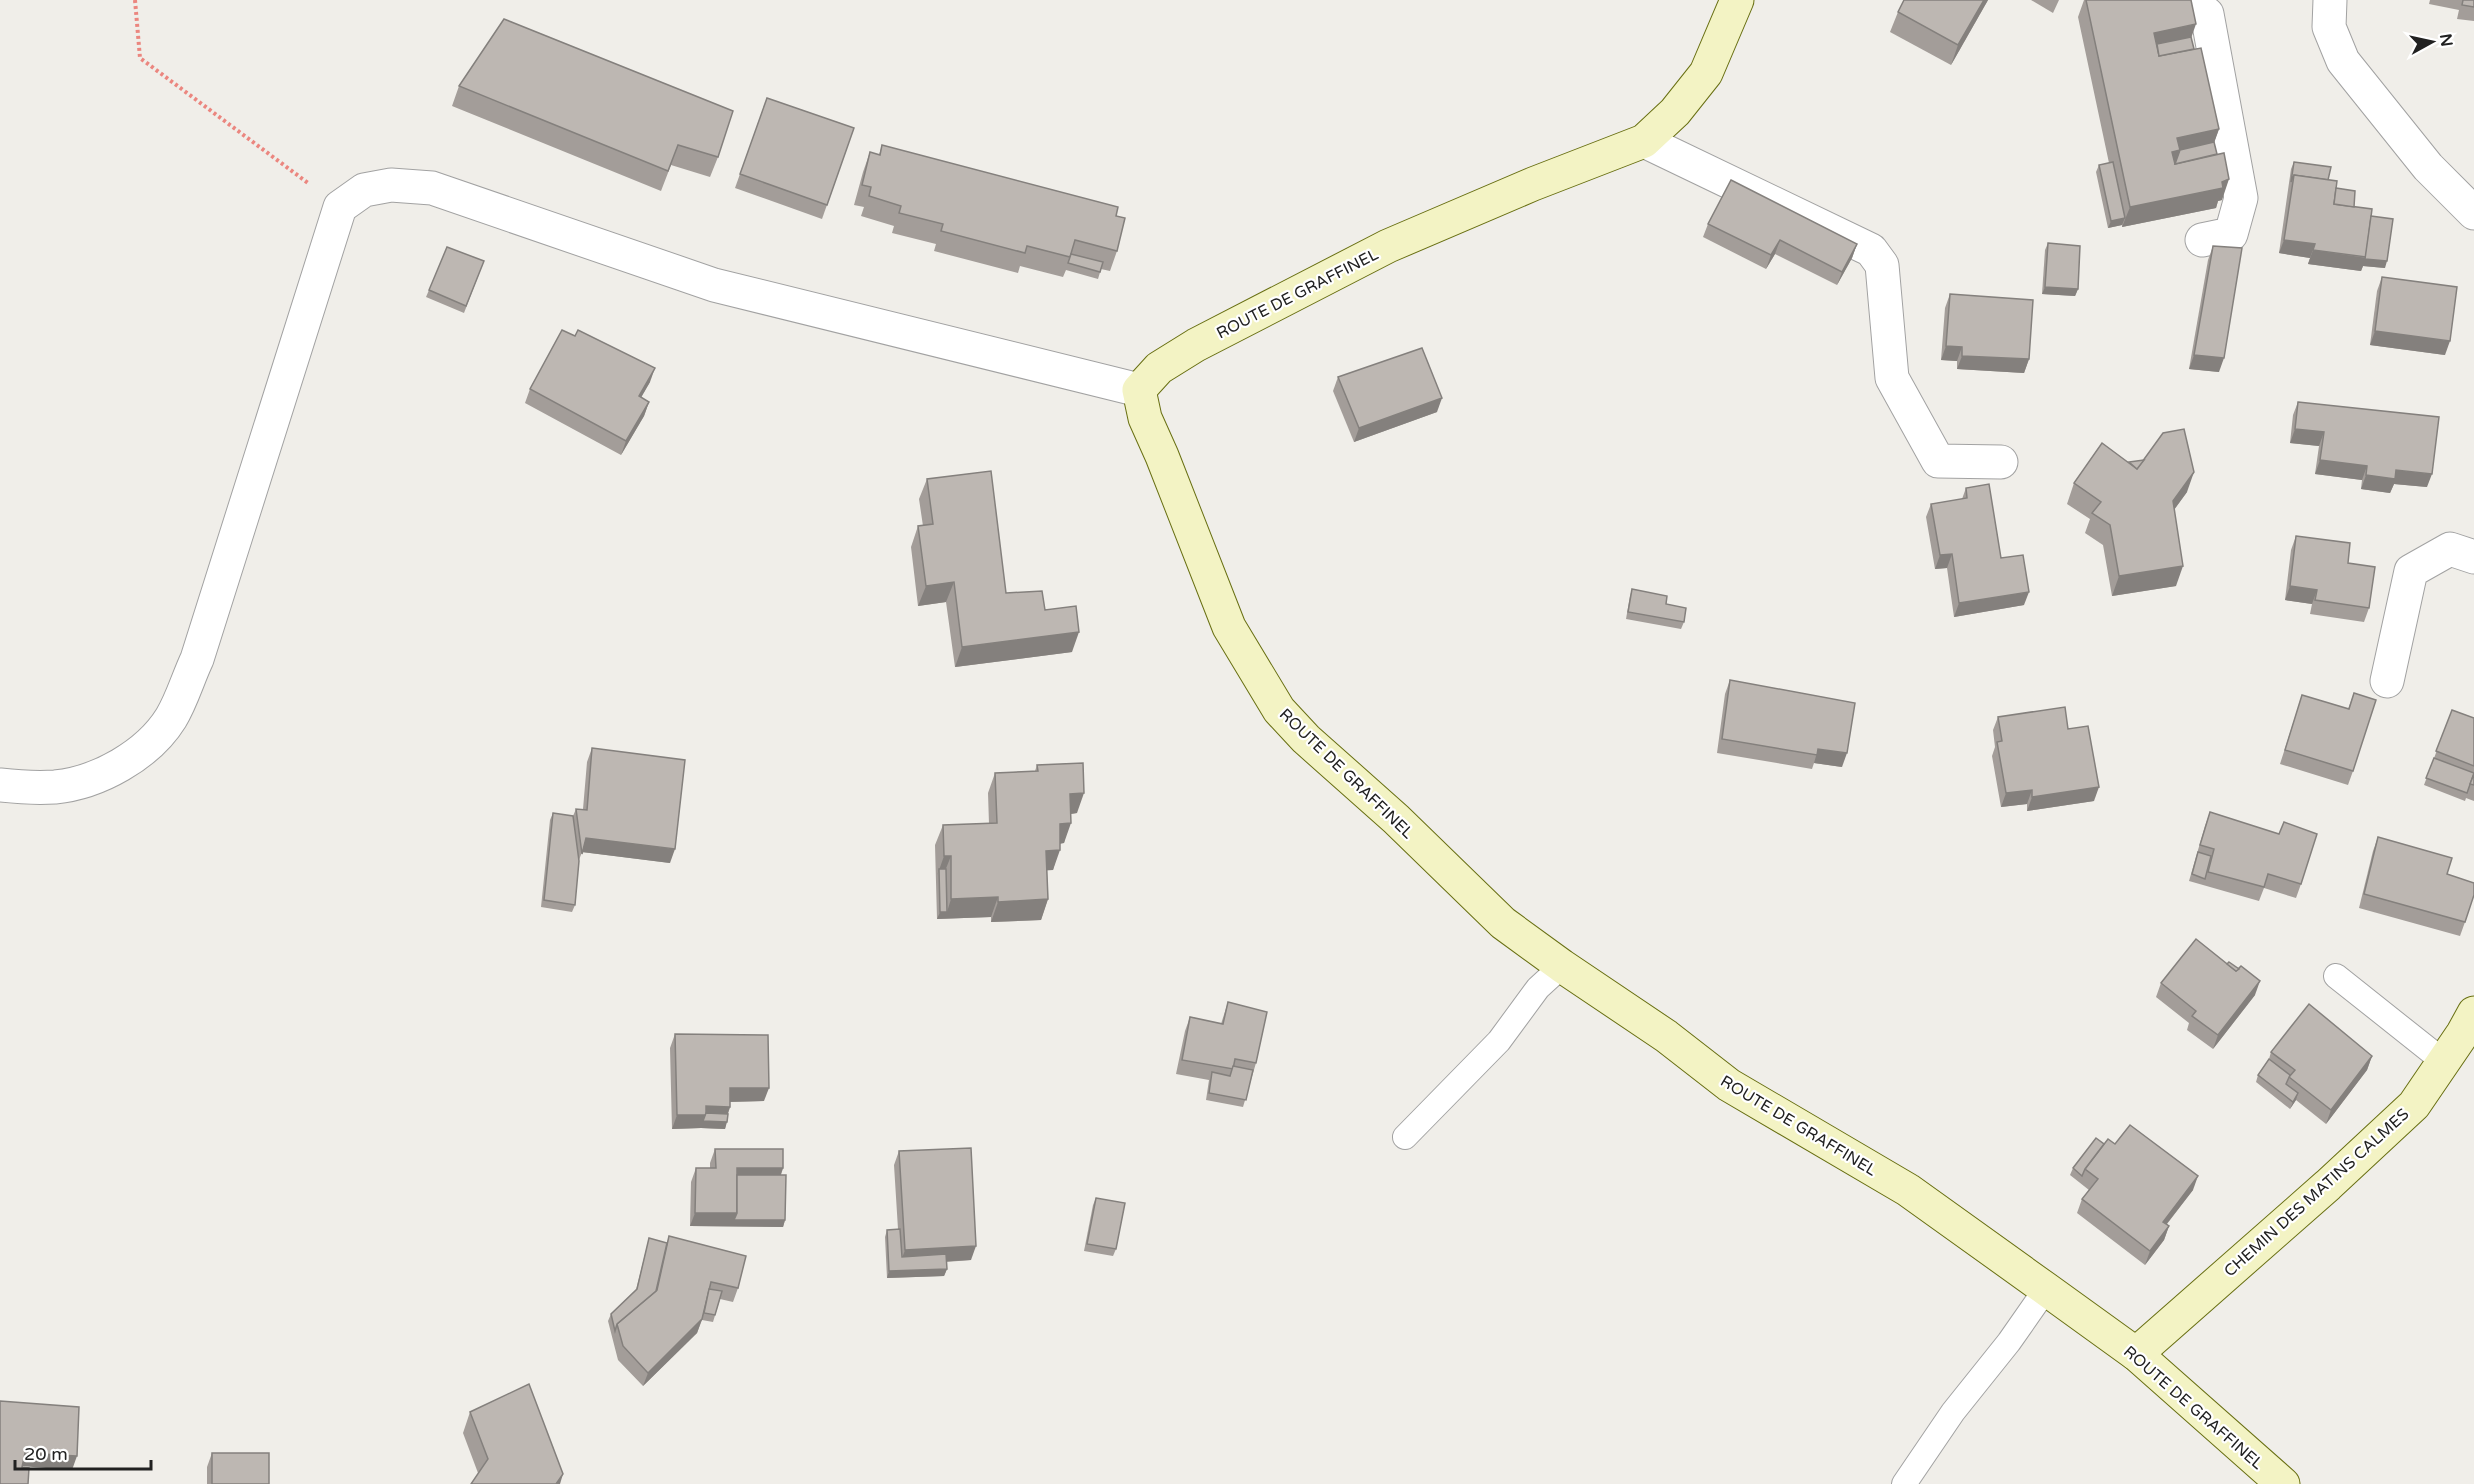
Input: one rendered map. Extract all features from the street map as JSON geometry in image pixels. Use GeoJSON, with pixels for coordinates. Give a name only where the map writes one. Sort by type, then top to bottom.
{"type":"FeatureCollection","features":[{"type":"Feature","properties":{"kind":"street","name":"ROUTE DE GRAFFINEL"},"geometry":{"type":"LineString","coordinates":[[1737,0],[1706,73],[1675,111],[1644,141],[1533,184],[1388,246],[1196,345],[1159,368],[1139,390],[1145,418],[1229,627],[1279,710],[1306,739],[1396,819],[1503,922],[1562,966],[1666,1036],[1729,1085],[1908,1190],[2046,1289],[2136,1354],[2283,1484]]}},
{"type":"Feature","properties":{"kind":"street"},"geometry":{"type":"LineString","coordinates":[[2190,0],[2207,14],[2241,198],[2231,234],[2202,240]]}},
{"type":"Feature","properties":{"kind":"street"},"geometry":{"type":"LineString","coordinates":[[2330,0],[2329,27],[2343,62],[2428,167],[2474,213]]}},
{"type":"Feature","properties":{"kind":"street"},"geometry":{"type":"LineString","coordinates":[[1644,141],[1871,250],[1882,266],[1892,378],[1938,461],[2001,462]]}},
{"type":"Feature","properties":{"kind":"street"},"geometry":{"type":"LineString","coordinates":[[0,785],[57,787],[88,778],[130,761],[157,736],[171,717],[196,659],[340,207],[364,190],[391,185],[432,188],[714,285],[1139,390]]}},
{"type":"Feature","properties":{"kind":"street"},"geometry":{"type":"LineString","coordinates":[[2387,681],[2410,571],[2450,549],[2474,556]]}},
{"type":"Feature","properties":{"kind":"street","name":"CHEMIN DES MATINS CALMES"},"geometry":{"type":"LineString","coordinates":[[2136,1354],[2328,1185],[2414,1105],[2474,1013]]}},
{"type":"Feature","properties":{"kind":"lane"},"geometry":{"type":"LineString","coordinates":[[1405,1137],[1499,1041],[1538,988],[1562,966]]}},
{"type":"Feature","properties":{"kind":"lane"},"geometry":{"type":"LineString","coordinates":[[2336,976],[2443,1060]]}},
{"type":"Feature","properties":{"kind":"lane"},"geometry":{"type":"LineString","coordinates":[[1904,1484],[1953,1412],[2009,1342],[2046,1289]]}},
{"type":"Feature","properties":{"kind":"path"},"geometry":{"type":"LineString","coordinates":[[135,0],[140,58],[340,207]]}},
{"type":"Feature","properties":{"kind":"building"},"geometry":{"type":"Polygon","coordinates":[[[1904,0],[1984,0],[1958,45],[1898,12],[1904,0]]]}},
{"type":"Feature","properties":{"kind":"building"},"geometry":{"type":"Polygon","coordinates":[[[2086,0],[2191,0],[2196,24],[2154,33],[2159,56],[2201,48],[2219,129],[2177,138],[2180,150],[2172,152],[2175,164],[2224,153],[2229,179],[2222,182],[2223,188],[2130,207],[2086,0]]]}},
{"type":"Feature","properties":{"kind":"building"},"geometry":{"type":"Polygon","coordinates":[[[2463,0],[2474,0],[2474,7],[2462,5],[2463,0]]]}},
{"type":"Feature","properties":{"kind":"building"},"geometry":{"type":"Polygon","coordinates":[[[504,19],[733,111],[718,157],[678,145],[668,171],[459,86],[504,19]]]}},
{"type":"Feature","properties":{"kind":"building"},"geometry":{"type":"Polygon","coordinates":[[[2191,37],[2194,49],[2159,56],[2157,44],[2191,37]]]}},
{"type":"Feature","properties":{"kind":"building"},"geometry":{"type":"Polygon","coordinates":[[[767,98],[854,128],[827,205],[740,174],[767,98]]]}},
{"type":"Feature","properties":{"kind":"building"},"geometry":{"type":"Polygon","coordinates":[[[2214,142],[2217,154],[2175,164],[2180,150],[2214,142]]]}},
{"type":"Feature","properties":{"kind":"building"},"geometry":{"type":"Polygon","coordinates":[[[882,145],[1118,207],[1116,216],[1125,218],[1117,251],[1075,240],[1070,257],[1027,246],[1025,253],[941,231],[943,224],[899,213],[901,206],[869,196],[871,187],[862,185],[870,152],[880,155],[882,145]]]}},
{"type":"Feature","properties":{"kind":"building"},"geometry":{"type":"Polygon","coordinates":[[[2113,162],[2125,218],[2111,221],[2099,165],[2113,162]]]}},
{"type":"Feature","properties":{"kind":"building"},"geometry":{"type":"Polygon","coordinates":[[[2294,162],[2331,167],[2328,180],[2294,175],[2291,182],[2294,162]]]}},
{"type":"Feature","properties":{"kind":"building"},"geometry":{"type":"Polygon","coordinates":[[[2294,175],[2337,181],[2334,204],[2372,209],[2366,257],[2313,250],[2315,244],[2284,240],[2294,175]]]}},
{"type":"Feature","properties":{"kind":"building"},"geometry":{"type":"Polygon","coordinates":[[[1731,180],[1857,244],[1842,272],[1780,240],[1771,255],[1708,224],[1731,180]]]}},
{"type":"Feature","properties":{"kind":"building"},"geometry":{"type":"Polygon","coordinates":[[[2336,188],[2355,191],[2354,207],[2334,204],[2336,188]]]}},
{"type":"Feature","properties":{"kind":"building"},"geometry":{"type":"Polygon","coordinates":[[[2371,216],[2393,219],[2387,261],[2365,259],[2371,216]]]}},
{"type":"Feature","properties":{"kind":"building"},"geometry":{"type":"Polygon","coordinates":[[[2048,243],[2080,246],[2078,289],[2045,287],[2048,243]]]}},
{"type":"Feature","properties":{"kind":"building"},"geometry":{"type":"Polygon","coordinates":[[[2213,246],[2242,248],[2224,358],[2194,355],[2213,246]]]}},
{"type":"Feature","properties":{"kind":"building"},"geometry":{"type":"Polygon","coordinates":[[[447,247],[484,261],[466,306],[429,290],[447,247]]]}},
{"type":"Feature","properties":{"kind":"building"},"geometry":{"type":"Polygon","coordinates":[[[1071,254],[1103,262],[1100,272],[1068,263],[1071,254]]]}},
{"type":"Feature","properties":{"kind":"building"},"geometry":{"type":"Polygon","coordinates":[[[2382,277],[2457,287],[2450,341],[2375,331],[2382,277]]]}},
{"type":"Feature","properties":{"kind":"building"},"geometry":{"type":"Polygon","coordinates":[[[1950,294],[2033,300],[2029,359],[1962,356],[1962,347],[1946,346],[1950,294]]]}},
{"type":"Feature","properties":{"kind":"building"},"geometry":{"type":"Polygon","coordinates":[[[562,330],[575,336],[578,330],[655,368],[639,396],[649,402],[626,441],[530,389],[562,330]]]}},
{"type":"Feature","properties":{"kind":"building"},"geometry":{"type":"Polygon","coordinates":[[[1422,348],[1442,398],[1359,428],[1338,377],[1422,348]]]}},
{"type":"Feature","properties":{"kind":"building"},"geometry":{"type":"Polygon","coordinates":[[[2298,402],[2439,417],[2432,474],[2396,470],[2395,479],[2366,475],[2367,466],[2320,460],[2324,432],[2295,429],[2298,402]]]}},
{"type":"Feature","properties":{"kind":"building"},"geometry":{"type":"Polygon","coordinates":[[[2184,429],[2194,472],[2173,501],[2183,566],[2119,576],[2110,525],[2092,513],[2101,502],[2074,483],[2102,443],[2137,469],[2163,433],[2184,429]]]}},
{"type":"Feature","properties":{"kind":"building"},"geometry":{"type":"Polygon","coordinates":[[[2144,460],[2137,469],[2129,462],[2144,460]]]}},
{"type":"Feature","properties":{"kind":"building"},"geometry":{"type":"Polygon","coordinates":[[[991,471],[1006,593],[1042,591],[1045,610],[1076,606],[1079,632],[962,647],[954,582],[926,586],[918,526],[933,524],[927,479],[991,471]]]}},
{"type":"Feature","properties":{"kind":"building"},"geometry":{"type":"Polygon","coordinates":[[[1989,484],[2001,558],[2023,555],[2029,592],[1959,603],[1952,554],[1940,555],[1931,504],[1967,498],[1966,488],[1989,484]]]}},
{"type":"Feature","properties":{"kind":"building"},"geometry":{"type":"Polygon","coordinates":[[[2296,536],[2350,543],[2348,563],[2375,567],[2369,608],[2315,600],[2317,590],[2290,586],[2296,536]]]}},
{"type":"Feature","properties":{"kind":"building"},"geometry":{"type":"Polygon","coordinates":[[[1632,589],[1667,596],[1666,604],[1686,608],[1684,622],[1628,612],[1632,589]]]}},
{"type":"Feature","properties":{"kind":"building"},"geometry":{"type":"Polygon","coordinates":[[[1730,680],[1855,703],[1847,753],[1818,749],[1817,755],[1722,739],[1730,680]]]}},
{"type":"Feature","properties":{"kind":"building"},"geometry":{"type":"Polygon","coordinates":[[[2354,693],[2376,700],[2353,771],[2285,750],[2302,695],[2349,709],[2354,693]]]}},
{"type":"Feature","properties":{"kind":"building"},"geometry":{"type":"Polygon","coordinates":[[[2065,707],[2068,729],[2088,726],[2099,787],[2032,797],[2032,790],[2006,793],[1997,742],[2002,741],[1998,717],[2065,707]]]}},
{"type":"Feature","properties":{"kind":"building"},"geometry":{"type":"Polygon","coordinates":[[[2452,710],[2474,718],[2474,766],[2436,751],[2452,710]]]}},
{"type":"Feature","properties":{"kind":"building"},"geometry":{"type":"Polygon","coordinates":[[[592,748],[685,760],[675,849],[586,838],[582,854],[576,809],[587,810],[592,748]]]}},
{"type":"Feature","properties":{"kind":"building"},"geometry":{"type":"Polygon","coordinates":[[[2434,758],[2474,773],[2467,793],[2426,778],[2434,758]]]}},
{"type":"Feature","properties":{"kind":"building"},"geometry":{"type":"Polygon","coordinates":[[[1083,763],[1084,793],[1070,794],[1071,823],[1060,824],[1060,850],[1046,851],[1048,899],[998,902],[998,897],[951,899],[951,856],[944,856],[943,825],[997,823],[995,773],[1038,771],[1037,765],[1083,763]]]}},
{"type":"Feature","properties":{"kind":"building"},"geometry":{"type":"Polygon","coordinates":[[[2210,812],[2279,834],[2284,822],[2317,834],[2301,884],[2268,874],[2264,887],[2208,872],[2214,849],[2200,845],[2210,812]]]}},
{"type":"Feature","properties":{"kind":"building"},"geometry":{"type":"Polygon","coordinates":[[[553,813],[573,816],[579,861],[575,905],[544,900],[553,813]]]}},
{"type":"Feature","properties":{"kind":"building"},"geometry":{"type":"Polygon","coordinates":[[[2378,837],[2452,858],[2447,874],[2474,883],[2474,895],[2465,922],[2364,894],[2378,837]]]}},
{"type":"Feature","properties":{"kind":"building"},"geometry":{"type":"Polygon","coordinates":[[[2198,852],[2211,856],[2205,879],[2192,874],[2198,852]]]}},
{"type":"Feature","properties":{"kind":"building"},"geometry":{"type":"Polygon","coordinates":[[[939,869],[946,869],[947,912],[940,912],[939,869]]]}},
{"type":"Feature","properties":{"kind":"building"},"geometry":{"type":"Polygon","coordinates":[[[2196,939],[2236,971],[2241,966],[2260,981],[2218,1035],[2192,1016],[2196,1011],[2161,983],[2196,939]]]}},
{"type":"Feature","properties":{"kind":"building"},"geometry":{"type":"Polygon","coordinates":[[[2229,962],[2239,969],[2236,971],[2227,964],[2229,962]]]}},
{"type":"Feature","properties":{"kind":"building"},"geometry":{"type":"Polygon","coordinates":[[[1228,1002],[1267,1012],[1256,1063],[1235,1059],[1233,1069],[1182,1060],[1190,1017],[1223,1024],[1228,1002]]]}},
{"type":"Feature","properties":{"kind":"building"},"geometry":{"type":"Polygon","coordinates":[[[2309,1004],[2372,1056],[2331,1110],[2289,1077],[2295,1070],[2271,1052],[2309,1004]]]}},
{"type":"Feature","properties":{"kind":"building"},"geometry":{"type":"Polygon","coordinates":[[[675,1034],[768,1035],[769,1088],[730,1088],[730,1107],[706,1106],[706,1115],[677,1115],[675,1034]]]}},
{"type":"Feature","properties":{"kind":"building"},"geometry":{"type":"Polygon","coordinates":[[[2269,1059],[2290,1075],[2286,1084],[2298,1093],[2293,1102],[2258,1075],[2269,1059]]]}},
{"type":"Feature","properties":{"kind":"building"},"geometry":{"type":"Polygon","coordinates":[[[1233,1066],[1253,1070],[1246,1100],[1209,1093],[1212,1072],[1230,1076],[1233,1066]]]}},
{"type":"Feature","properties":{"kind":"building"},"geometry":{"type":"Polygon","coordinates":[[[706,1113],[728,1114],[727,1122],[703,1121],[706,1113]]]}},
{"type":"Feature","properties":{"kind":"building"},"geometry":{"type":"Polygon","coordinates":[[[2130,1125],[2198,1176],[2163,1222],[2169,1226],[2150,1251],[2082,1199],[2098,1179],[2085,1169],[2108,1139],[2115,1144],[2130,1125]]]}},
{"type":"Feature","properties":{"kind":"building"},"geometry":{"type":"Polygon","coordinates":[[[2096,1138],[2104,1144],[2082,1176],[2073,1168],[2096,1138]]]}},
{"type":"Feature","properties":{"kind":"building"},"geometry":{"type":"Polygon","coordinates":[[[971,1148],[976,1246],[905,1250],[899,1151],[971,1148]]]}},
{"type":"Feature","properties":{"kind":"building"},"geometry":{"type":"Polygon","coordinates":[[[715,1149],[783,1149],[783,1168],[737,1168],[737,1213],[695,1213],[696,1168],[716,1168],[715,1149]]]}},
{"type":"Feature","properties":{"kind":"building"},"geometry":{"type":"Polygon","coordinates":[[[737,1175],[786,1175],[785,1220],[734,1220],[737,1213],[737,1175]]]}},
{"type":"Feature","properties":{"kind":"building"},"geometry":{"type":"Polygon","coordinates":[[[1096,1198],[1125,1203],[1116,1249],[1087,1244],[1096,1198]]]}},
{"type":"Feature","properties":{"kind":"building"},"geometry":{"type":"Polygon","coordinates":[[[900,1229],[902,1257],[946,1254],[947,1269],[889,1271],[887,1230],[900,1229]]]}},
{"type":"Feature","properties":{"kind":"building"},"geometry":{"type":"Polygon","coordinates":[[[669,1236],[746,1256],[738,1288],[711,1282],[702,1319],[648,1373],[623,1346],[617,1324],[657,1290],[669,1236]]]}},
{"type":"Feature","properties":{"kind":"building"},"geometry":{"type":"Polygon","coordinates":[[[649,1238],[667,1243],[656,1291],[617,1324],[615,1331],[611,1314],[637,1289],[649,1238]]]}},
{"type":"Feature","properties":{"kind":"building"},"geometry":{"type":"Polygon","coordinates":[[[709,1289],[722,1291],[715,1315],[704,1313],[709,1289]]]}},
{"type":"Feature","properties":{"kind":"building"},"geometry":{"type":"Polygon","coordinates":[[[529,1384],[563,1474],[556,1484],[471,1484],[488,1459],[470,1412],[529,1384]]]}},
{"type":"Feature","properties":{"kind":"building"},"geometry":{"type":"Polygon","coordinates":[[[0,1401],[79,1407],[77,1456],[25,1453],[22,1467],[29,1468],[28,1484],[0,1484],[0,1401]]]}},
{"type":"Feature","properties":{"kind":"building"},"geometry":{"type":"Polygon","coordinates":[[[212,1453],[269,1453],[269,1484],[212,1484],[212,1453]]]}}]}
